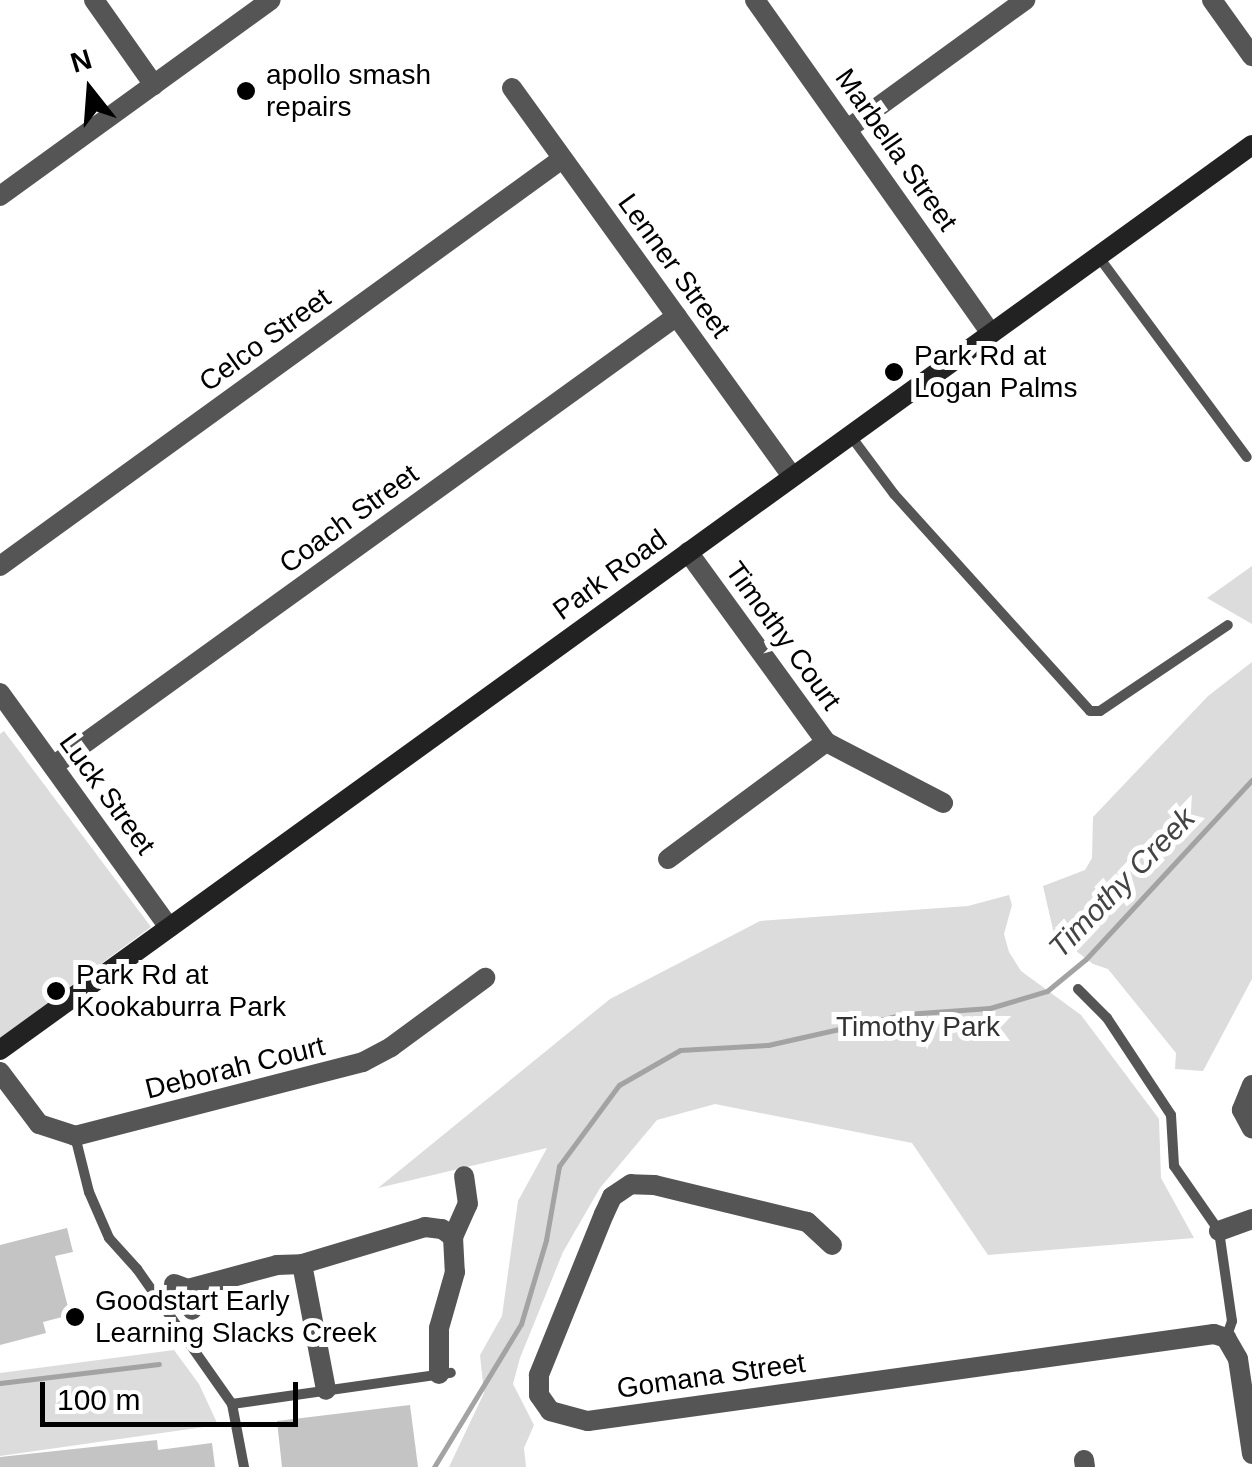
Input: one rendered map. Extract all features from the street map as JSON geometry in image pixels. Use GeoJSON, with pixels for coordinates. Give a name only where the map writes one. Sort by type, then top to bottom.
{"type":"FeatureCollection","features":[{"type":"Feature","properties":{"kind":"street"},"geometry":{"type":"LineString","coordinates":[[94,0],[154,86]]}},
{"type":"Feature","properties":{"kind":"street"},"geometry":{"type":"LineString","coordinates":[[0,196],[272,0]]}},
{"type":"Feature","properties":{"kind":"street","name":"Marbella Street"},"geometry":{"type":"LineString","coordinates":[[755,0],[990,332]]}},
{"type":"Feature","properties":{"kind":"street"},"geometry":{"type":"LineString","coordinates":[[849,128],[1025,0]]}},
{"type":"Feature","properties":{"kind":"street"},"geometry":{"type":"LineString","coordinates":[[1212,0],[1252,56]]}},
{"type":"Feature","properties":{"kind":"street","name":"Lenner Street"},"geometry":{"type":"LineString","coordinates":[[512,88],[792,476]]}},
{"type":"Feature","properties":{"kind":"street","name":"Park Road"},"geometry":{"type":"LineString","coordinates":[[0,1050],[1252,145]]}},
{"type":"Feature","properties":{"kind":"street","name":"Celco Street"},"geometry":{"type":"LineString","coordinates":[[0,566],[562,159]]}},
{"type":"Feature","properties":{"kind":"street","name":"Coach Street"},"geometry":{"type":"LineString","coordinates":[[53,766],[678,316]]}},
{"type":"Feature","properties":{"kind":"street","name":"Timothy Court"},"geometry":{"type":"LineString","coordinates":[[688,552],[826,742],[943,803]]}},
{"type":"Feature","properties":{"kind":"street","name":"Luck Street"},"geometry":{"type":"LineString","coordinates":[[0,694],[169,927]]}},
{"type":"Feature","properties":{"kind":"street"},"geometry":{"type":"LineString","coordinates":[[668,859],[826,742]]}},
{"type":"Feature","properties":{"kind":"street","name":"Deborah Court"},"geometry":{"type":"LineString","coordinates":[[75,1136],[363,1062],[392,1047],[485,978]]}},
{"type":"Feature","properties":{"kind":"street"},"geometry":{"type":"LineString","coordinates":[[0,1072],[38,1124],[75,1136]]}},
{"type":"Feature","properties":{"kind":"street"},"geometry":{"type":"LineString","coordinates":[[1251,1125],[1242,1110],[1252,1085]]}},
{"type":"Feature","properties":{"kind":"street"},"geometry":{"type":"LineString","coordinates":[[445,1374],[440,1328],[456,1272],[453,1237],[468,1204],[464,1176]]}},
{"type":"Feature","properties":{"kind":"street","name":"Gomana Street"},"geometry":{"type":"LineString","coordinates":[[832,1245],[807,1222],[654,1185],[631,1184],[612,1197],[604,1214],[539,1375],[539,1394],[550,1411],[588,1420],[1214,1334],[1226,1338]]}},
{"type":"Feature","properties":{"kind":"street"},"geometry":{"type":"LineString","coordinates":[[1218,1231],[1252,1219]]}},
{"type":"Feature","properties":{"kind":"street"},"geometry":{"type":"LineString","coordinates":[[192,1310],[182,1286],[277,1265],[302,1264],[425,1227],[453,1237]]}},
{"type":"Feature","properties":{"kind":"street"},"geometry":{"type":"LineString","coordinates":[[302,1264],[326,1390]]}},
{"type":"Feature","properties":{"kind":"street"},"geometry":{"type":"LineString","coordinates":[[1226,1338],[1238,1359],[1252,1454]]}},
{"type":"Feature","properties":{"kind":"lane"},"geometry":{"type":"LineString","coordinates":[[1098,255],[1247,456]]}},
{"type":"Feature","properties":{"kind":"lane"},"geometry":{"type":"LineString","coordinates":[[850,436],[894,494],[1090,710],[1100,710],[1228,625]]}},
{"type":"Feature","properties":{"kind":"lane"},"geometry":{"type":"LineString","coordinates":[[1078,989],[1107,1018],[1171,1116],[1174,1166],[1218,1231],[1232,1321],[1226,1338]]}},
{"type":"Feature","properties":{"kind":"lane"},"geometry":{"type":"LineString","coordinates":[[75,1136],[89,1192],[109,1238],[137,1269],[232,1404],[244,1467]]}},
{"type":"Feature","properties":{"kind":"lane"},"geometry":{"type":"LineString","coordinates":[[232,1404],[445,1374]]}},
{"type":"Feature","properties":{"kind":"green space"},"geometry":{"type":"Polygon","coordinates":[[[1252,566],[1252,624],[1207,598],[1252,566]]]}},
{"type":"Feature","properties":{"kind":"green space"},"geometry":{"type":"Polygon","coordinates":[[[1252,662],[1252,979],[1203,1071],[1175,1069],[1176,1053],[1108,969],[1093,964],[1054,934],[1043,886],[1085,870],[1092,858],[1093,817],[1208,696],[1252,662]]]}},
{"type":"Feature","properties":{"kind":"green space"},"geometry":{"type":"Polygon","coordinates":[[[4,731],[151,927],[0,1038],[0,734],[4,731]]]}},
{"type":"Feature","properties":{"kind":"green space","name":"Timothy Park"},"geometry":{"type":"Polygon","coordinates":[[[1009,895],[1012,905],[1004,934],[1009,952],[1021,971],[1081,1015],[1159,1119],[1161,1178],[1194,1238],[988,1255],[912,1143],[715,1104],[657,1120],[600,1188],[563,1252],[520,1358],[513,1384],[534,1425],[524,1448],[526,1467],[449,1467],[484,1393],[480,1355],[502,1316],[518,1201],[547,1148],[378,1188],[610,999],[760,921],[968,906],[1009,895]]]}},
{"type":"Feature","properties":{"kind":"green space"},"geometry":{"type":"Polygon","coordinates":[[[174,1350],[199,1384],[218,1425],[0,1456],[0,1373],[174,1350]]]}},
{"type":"Feature","properties":{"kind":"building"},"geometry":{"type":"Polygon","coordinates":[[[67,1228],[73,1252],[55,1256],[70,1315],[43,1322],[46,1333],[0,1345],[0,1245],[67,1228]]]}},
{"type":"Feature","properties":{"kind":"building"},"geometry":{"type":"Polygon","coordinates":[[[410,1405],[418,1467],[282,1467],[277,1421],[410,1405]]]}},
{"type":"Feature","properties":{"kind":"building"},"geometry":{"type":"Polygon","coordinates":[[[157,1440],[158,1450],[212,1443],[215,1467],[0,1467],[0,1457],[157,1440]]]}},
{"type":"Feature","properties":{"kind":"waterway","name":"Timothy Creek"},"geometry":{"type":"LineString","coordinates":[[434,1467],[521,1324],[546,1240],[559,1166],[619,1085],[680,1050],[768,1045],[906,1014],[990,1008],[1047,991],[1086,959],[1252,780]]}},
{"type":"Feature","properties":{"kind":"waterway"},"geometry":{"type":"LineString","coordinates":[[0,1383],[159,1364]]}},
{"type":"Feature","properties":{"kind":"place","name":"apollo smash repairs"},"geometry":{"type":"Point","coordinates":[246,91]}},
{"type":"Feature","properties":{"kind":"place","name":"Park Rd at Logan Palms"},"geometry":{"type":"Point","coordinates":[894,372]}},
{"type":"Feature","properties":{"kind":"place","name":"Park Rd at Kookaburra Park"},"geometry":{"type":"Point","coordinates":[56,991]}},
{"type":"Feature","properties":{"kind":"place","name":"Goodstart Early Learning Slacks Creek"},"geometry":{"type":"Point","coordinates":[75,1317]}}]}
